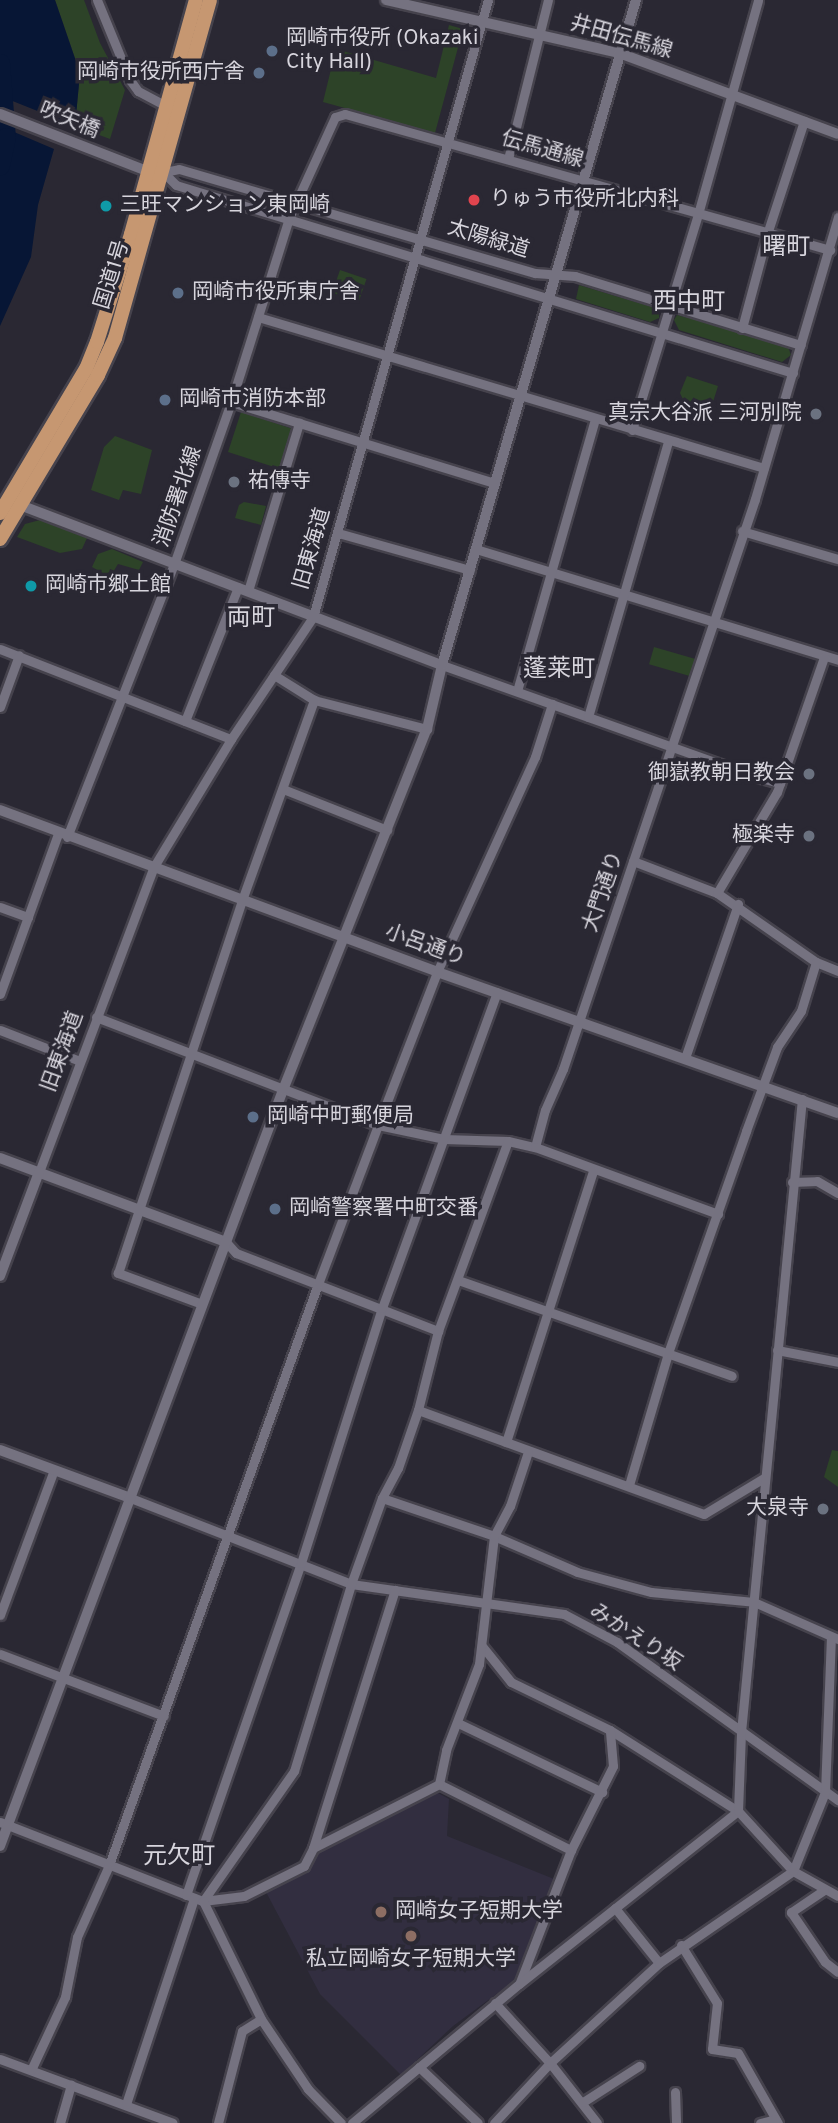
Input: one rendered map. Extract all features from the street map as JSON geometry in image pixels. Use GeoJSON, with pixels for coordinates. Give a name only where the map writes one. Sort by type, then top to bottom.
{"type":"FeatureCollection","features":[{"type":"Feature","properties":{"kind":"highway","name":"国道1号"},"geometry":{"type":"LineString","coordinates":[[1,511],[86,369],[97,342],[131,233],[196,0]]}},
{"type":"Feature","properties":{"kind":"highway","name":"国道1号"},"geometry":{"type":"LineString","coordinates":[[0,539],[98,375],[115,338],[211,0]]}},
{"type":"Feature","properties":{"kind":"street"},"geometry":{"type":"LineString","coordinates":[[97,0],[130,79],[138,90],[166,106]]}},
{"type":"Feature","properties":{"kind":"street","name":"井田伝馬線"},"geometry":{"type":"LineString","coordinates":[[386,0],[620,53],[838,134]]}},
{"type":"Feature","properties":{"kind":"street","name":"旧東海道"},"geometry":{"type":"LineString","coordinates":[[0,1276],[153,868],[231,739],[313,617],[488,0]]}},
{"type":"Feature","properties":{"kind":"street"},"geometry":{"type":"LineString","coordinates":[[508,159],[548,0]]}},
{"type":"Feature","properties":{"kind":"street"},"geometry":{"type":"LineString","coordinates":[[0,1846],[4,1824],[283,1090],[427,729],[442,665],[636,0]]}},
{"type":"Feature","properties":{"kind":"street"},"geometry":{"type":"LineString","coordinates":[[632,430],[698,214],[758,0]]}},
{"type":"Feature","properties":{"kind":"street","name":"吹矢橋"},"geometry":{"type":"LineString","coordinates":[[0,114],[147,171]]}},
{"type":"Feature","properties":{"kind":"street","name":"伝馬通線"},"geometry":{"type":"LineString","coordinates":[[296,203],[330,122],[340,114],[830,250]]}},
{"type":"Feature","properties":{"kind":"street"},"geometry":{"type":"LineString","coordinates":[[742,328],[768,232],[804,121]]}},
{"type":"Feature","properties":{"kind":"street","name":"太陽緑道"},"geometry":{"type":"LineString","coordinates":[[147,171],[164,173],[179,169],[556,276],[575,276],[801,345]]}},
{"type":"Feature","properties":{"kind":"street","name":"太陽緑道"},"geometry":{"type":"LineString","coordinates":[[164,173],[176,185],[793,373]]}},
{"type":"Feature","properties":{"kind":"street","name":"消防署北線"},"geometry":{"type":"LineString","coordinates":[[0,994],[28,917],[122,697],[174,564],[232,402],[296,203]]}},
{"type":"Feature","properties":{"kind":"street","name":"大門通り"},"geometry":{"type":"LineString","coordinates":[[535,1147],[545,1110],[579,1020],[764,468],[838,216]]}},
{"type":"Feature","properties":{"kind":"street"},"geometry":{"type":"LineString","coordinates":[[258,317],[764,468]]}},
{"type":"Feature","properties":{"kind":"street"},"geometry":{"type":"LineString","coordinates":[[232,402],[495,483]]}},
{"type":"Feature","properties":{"kind":"street"},"geometry":{"type":"LineString","coordinates":[[517,691],[595,419]]}},
{"type":"Feature","properties":{"kind":"street"},"geometry":{"type":"LineString","coordinates":[[185,721],[243,589],[299,423]]}},
{"type":"Feature","properties":{"kind":"street"},"geometry":{"type":"LineString","coordinates":[[588,716],[668,441]]}},
{"type":"Feature","properties":{"kind":"street"},"geometry":{"type":"LineString","coordinates":[[20,505],[442,665],[780,783]]}},
{"type":"Feature","properties":{"kind":"street"},"geometry":{"type":"LineString","coordinates":[[743,531],[838,559]]}},
{"type":"Feature","properties":{"kind":"street"},"geometry":{"type":"LineString","coordinates":[[338,533],[470,570]]}},
{"type":"Feature","properties":{"kind":"street"},"geometry":{"type":"LineString","coordinates":[[476,550],[624,592],[838,660]]}},
{"type":"Feature","properties":{"kind":"street"},"geometry":{"type":"LineString","coordinates":[[0,649],[231,739]]}},
{"type":"Feature","properties":{"kind":"street"},"geometry":{"type":"LineString","coordinates":[[0,707],[19,655]]}},
{"type":"Feature","properties":{"kind":"street"},"geometry":{"type":"LineString","coordinates":[[717,892],[780,783],[824,657]]}},
{"type":"Feature","properties":{"kind":"street"},"geometry":{"type":"LineString","coordinates":[[274,675],[314,700],[427,729]]}},
{"type":"Feature","properties":{"kind":"street"},"geometry":{"type":"LineString","coordinates":[[202,1304],[118,1273],[142,1212],[140,1200],[242,900],[314,700]]}},
{"type":"Feature","properties":{"kind":"street"},"geometry":{"type":"LineString","coordinates":[[31,2070],[65,1997],[77,1937],[109,1865],[164,1716],[318,1284],[437,972],[535,757],[552,704]]}},
{"type":"Feature","properties":{"kind":"street"},"geometry":{"type":"LineString","coordinates":[[283,789],[387,830]]}},
{"type":"Feature","properties":{"kind":"street","name":"小呂通り"},"geometry":{"type":"LineString","coordinates":[[0,810],[437,972],[838,1112]]}},
{"type":"Feature","properties":{"kind":"street"},"geometry":{"type":"LineString","coordinates":[[633,861],[717,892],[738,904],[816,962],[838,971]]}},
{"type":"Feature","properties":{"kind":"street"},"geometry":{"type":"LineString","coordinates":[[685,1058],[738,904]]}},
{"type":"Feature","properties":{"kind":"street"},"geometry":{"type":"LineString","coordinates":[[0,907],[28,917]]}},
{"type":"Feature","properties":{"kind":"street"},"geometry":{"type":"LineString","coordinates":[[629,1485],[668,1353],[777,1047],[801,1011],[816,962]]}},
{"type":"Feature","properties":{"kind":"street"},"geometry":{"type":"LineString","coordinates":[[126,2104],[382,1308],[497,992]]}},
{"type":"Feature","properties":{"kind":"street"},"geometry":{"type":"LineString","coordinates":[[96,1017],[379,1125],[444,1139],[508,1141],[535,1147],[593,1171],[718,1214]]}},
{"type":"Feature","properties":{"kind":"street"},"geometry":{"type":"LineString","coordinates":[[0,1030],[80,1061]]}},
{"type":"Feature","properties":{"kind":"street"},"geometry":{"type":"LineString","coordinates":[[352,2123],[495,2003],[738,1811],[741,1732],[802,1099]]}},
{"type":"Feature","properties":{"kind":"street"},"geometry":{"type":"LineString","coordinates":[[194,1898],[294,1771],[351,1584],[382,1498],[398,1468],[418,1410],[438,1331],[508,1141]]}},
{"type":"Feature","properties":{"kind":"street"},"geometry":{"type":"LineString","coordinates":[[0,1158],[226,1242],[236,1253],[438,1331]]}},
{"type":"Feature","properties":{"kind":"street"},"geometry":{"type":"LineString","coordinates":[[506,1443],[593,1171]]}},
{"type":"Feature","properties":{"kind":"street"},"geometry":{"type":"LineString","coordinates":[[792,1182],[817,1181],[838,1193]]}},
{"type":"Feature","properties":{"kind":"street"},"geometry":{"type":"LineString","coordinates":[[458,1280],[732,1376]]}},
{"type":"Feature","properties":{"kind":"street"},"geometry":{"type":"LineString","coordinates":[[777,1350],[838,1362]]}},
{"type":"Feature","properties":{"kind":"street"},"geometry":{"type":"LineString","coordinates":[[418,1410],[704,1514],[764,1478]]}},
{"type":"Feature","properties":{"kind":"street"},"geometry":{"type":"LineString","coordinates":[[0,1450],[128,1497]]}},
{"type":"Feature","properties":{"kind":"street"},"geometry":{"type":"LineString","coordinates":[[439,1784],[446,1750],[480,1664],[494,1536],[510,1506],[528,1452]]}},
{"type":"Feature","properties":{"kind":"street"},"geometry":{"type":"LineString","coordinates":[[0,1615],[54,1470]]}},
{"type":"Feature","properties":{"kind":"street","name":"みかえり坂"},"geometry":{"type":"LineString","coordinates":[[128,1497],[351,1584],[564,1614],[588,1624],[838,1800]]}},
{"type":"Feature","properties":{"kind":"street"},"geometry":{"type":"LineString","coordinates":[[382,1498],[494,1536],[577,1572],[652,1592],[754,1602],[834,1638],[825,1792],[793,1871],[681,1945],[659,1963],[550,2063],[494,2123]]}},
{"type":"Feature","properties":{"kind":"street"},"geometry":{"type":"LineString","coordinates":[[4,1824],[194,1898],[244,1896],[304,1866],[313,1848],[395,1590]]}},
{"type":"Feature","properties":{"kind":"street"},"geometry":{"type":"LineString","coordinates":[[482,1646],[511,1682],[610,1730],[738,1811],[793,1871],[838,1896]]}},
{"type":"Feature","properties":{"kind":"street"},"geometry":{"type":"LineString","coordinates":[[0,1654],[164,1716]]}},
{"type":"Feature","properties":{"kind":"street"},"geometry":{"type":"LineString","coordinates":[[458,1723],[602,1791]]}},
{"type":"Feature","properties":{"kind":"street"},"geometry":{"type":"LineString","coordinates":[[519,1984],[571,1850],[613,1766],[610,1730]]}},
{"type":"Feature","properties":{"kind":"street"},"geometry":{"type":"LineString","coordinates":[[313,1848],[439,1784]]}},
{"type":"Feature","properties":{"kind":"street"},"geometry":{"type":"LineString","coordinates":[[439,1784],[571,1850]]}},
{"type":"Feature","properties":{"kind":"street"},"geometry":{"type":"LineString","coordinates":[[824,1890],[791,1912],[825,1962],[838,1972]]}},
{"type":"Feature","properties":{"kind":"street"},"geometry":{"type":"LineString","coordinates":[[194,1898],[261,2019],[308,2090],[341,2123]]}},
{"type":"Feature","properties":{"kind":"street"},"geometry":{"type":"LineString","coordinates":[[615,1908],[659,1963]]}},
{"type":"Feature","properties":{"kind":"street"},"geometry":{"type":"LineString","coordinates":[[681,1945],[717,2003],[712,2049],[738,2053],[777,2121],[760,2123]]}},
{"type":"Feature","properties":{"kind":"street"},"geometry":{"type":"LineString","coordinates":[[495,2003],[550,2063],[597,2123]]}},
{"type":"Feature","properties":{"kind":"street"},"geometry":{"type":"LineString","coordinates":[[218,2123],[242,2031],[261,2019]]}},
{"type":"Feature","properties":{"kind":"street"},"geometry":{"type":"LineString","coordinates":[[0,2059],[173,2123]]}},
{"type":"Feature","properties":{"kind":"street"},"geometry":{"type":"LineString","coordinates":[[583,2102],[639,2066]]}},
{"type":"Feature","properties":{"kind":"street"},"geometry":{"type":"LineString","coordinates":[[419,2067],[478,2123]]}},
{"type":"Feature","properties":{"kind":"street"},"geometry":{"type":"LineString","coordinates":[[60,2123],[71,2085]]}},
{"type":"Feature","properties":{"kind":"street"},"geometry":{"type":"LineString","coordinates":[[675,2092],[676,2123]]}},
{"type":"Feature","properties":{"kind":"shaded area","name":"私立岡崎女子短期大学"},"geometry":{"type":"Polygon","coordinates":[[[436,1792],[449,1799],[447,1836],[554,1879],[514,1981],[453,2026],[401,2075],[320,1994],[266,1892],[307,1870],[317,1853],[436,1792]]]}},
{"type":"Feature","properties":{"kind":"green space"},"geometry":{"type":"Polygon","coordinates":[[[55,0],[84,0],[100,43],[125,90],[110,139],[75,126],[80,73],[55,0]]]}},
{"type":"Feature","properties":{"kind":"green space"},"geometry":{"type":"Polygon","coordinates":[[[449,25],[463,29],[435,133],[323,102],[332,65],[343,51],[436,78],[449,25]]]}},
{"type":"Feature","properties":{"kind":"green space"},"geometry":{"type":"Polygon","coordinates":[[[340,270],[366,279],[359,302],[332,293],[340,270]]]}},
{"type":"Feature","properties":{"kind":"green space"},"geometry":{"type":"Polygon","coordinates":[[[579,285],[652,307],[659,311],[659,318],[650,322],[576,299],[579,285]]]}},
{"type":"Feature","properties":{"kind":"green space"},"geometry":{"type":"Polygon","coordinates":[[[677,315],[787,344],[791,355],[782,362],[679,330],[674,320],[677,315]]]}},
{"type":"Feature","properties":{"kind":"green space"},"geometry":{"type":"Polygon","coordinates":[[[687,376],[718,386],[709,415],[689,412],[680,393],[687,376]]]}},
{"type":"Feature","properties":{"kind":"green space"},"geometry":{"type":"Polygon","coordinates":[[[241,412],[293,429],[280,469],[228,452],[241,412]]]}},
{"type":"Feature","properties":{"kind":"green space"},"geometry":{"type":"Polygon","coordinates":[[[115,436],[152,450],[141,494],[123,490],[119,500],[91,490],[104,447],[115,436]]]}},
{"type":"Feature","properties":{"kind":"green space"},"geometry":{"type":"Polygon","coordinates":[[[244,502],[266,506],[261,525],[235,518],[239,505],[244,502]]]}},
{"type":"Feature","properties":{"kind":"green space"},"geometry":{"type":"Polygon","coordinates":[[[40,520],[87,538],[82,549],[60,553],[17,537],[25,524],[40,520]]]}},
{"type":"Feature","properties":{"kind":"green space"},"geometry":{"type":"Polygon","coordinates":[[[112,549],[143,562],[139,570],[118,564],[110,577],[92,567],[98,554],[112,549]]]}},
{"type":"Feature","properties":{"kind":"green space"},"geometry":{"type":"Polygon","coordinates":[[[654,647],[696,659],[691,676],[649,664],[654,647]]]}},
{"type":"Feature","properties":{"kind":"green space"},"geometry":{"type":"Polygon","coordinates":[[[832,1450],[838,1451],[838,1487],[824,1477],[832,1450]]]}},
{"type":"Feature","properties":{"kind":"water"},"geometry":{"type":"Polygon","coordinates":[[[0,0],[55,0],[80,73],[75,126],[0,96],[0,0]]]}},
{"type":"Feature","properties":{"kind":"water"},"geometry":{"type":"Polygon","coordinates":[[[0,126],[54,149],[38,205],[31,257],[0,326],[0,126]]]}},
{"type":"Feature","properties":{"kind":"waterway"},"geometry":{"type":"LineString","coordinates":[[0,63],[6,137],[0,165]]}},
{"type":"Feature","properties":{"kind":"place","name":"岡崎市役所 (Okazaki City Hall)"},"geometry":{"type":"Point","coordinates":[272,51]}},
{"type":"Feature","properties":{"kind":"place","name":"岡崎市役所西庁舎"},"geometry":{"type":"Point","coordinates":[259,73]}},
{"type":"Feature","properties":{"kind":"place","name":"りゅう市役所北内科"},"geometry":{"type":"Point","coordinates":[474,200]}},
{"type":"Feature","properties":{"kind":"place","name":"三旺マンション東岡崎"},"geometry":{"type":"Point","coordinates":[106,206]}},
{"type":"Feature","properties":{"kind":"place","name":"岡崎市役所東庁舎"},"geometry":{"type":"Point","coordinates":[178,293]}},
{"type":"Feature","properties":{"kind":"place","name":"岡崎市消防本部"},"geometry":{"type":"Point","coordinates":[165,400]}},
{"type":"Feature","properties":{"kind":"place","name":"真宗大谷派 三河別院"},"geometry":{"type":"Point","coordinates":[816,414]}},
{"type":"Feature","properties":{"kind":"place","name":"祐傳寺"},"geometry":{"type":"Point","coordinates":[234,482]}},
{"type":"Feature","properties":{"kind":"place","name":"岡崎市郷土館"},"geometry":{"type":"Point","coordinates":[31,586]}},
{"type":"Feature","properties":{"kind":"place","name":"御嶽教朝日教会"},"geometry":{"type":"Point","coordinates":[809,774]}},
{"type":"Feature","properties":{"kind":"place","name":"極楽寺"},"geometry":{"type":"Point","coordinates":[809,836]}},
{"type":"Feature","properties":{"kind":"place","name":"岡崎中町郵便局"},"geometry":{"type":"Point","coordinates":[253,1117]}},
{"type":"Feature","properties":{"kind":"place","name":"岡崎警察署中町交番"},"geometry":{"type":"Point","coordinates":[275,1209]}},
{"type":"Feature","properties":{"kind":"place","name":"大泉寺"},"geometry":{"type":"Point","coordinates":[823,1509]}},
{"type":"Feature","properties":{"kind":"place","name":"岡崎女子短期大学"},"geometry":{"type":"Point","coordinates":[381,1912]}},
{"type":"Feature","properties":{"kind":"place","name":"私立岡崎女子短期大学"},"geometry":{"type":"Point","coordinates":[411,1936]}},
{"type":"Feature","properties":{"kind":"district","name":"曙町"},"geometry":{"type":"Point","coordinates":[786,249]}},
{"type":"Feature","properties":{"kind":"district","name":"西中町"},"geometry":{"type":"Point","coordinates":[689,304]}},
{"type":"Feature","properties":{"kind":"district","name":"両町"},"geometry":{"type":"Point","coordinates":[251,620]}},
{"type":"Feature","properties":{"kind":"district","name":"蓬莱町"},"geometry":{"type":"Point","coordinates":[559,671]}},
{"type":"Feature","properties":{"kind":"district","name":"元欠町"},"geometry":{"type":"Point","coordinates":[179,1858]}}]}
